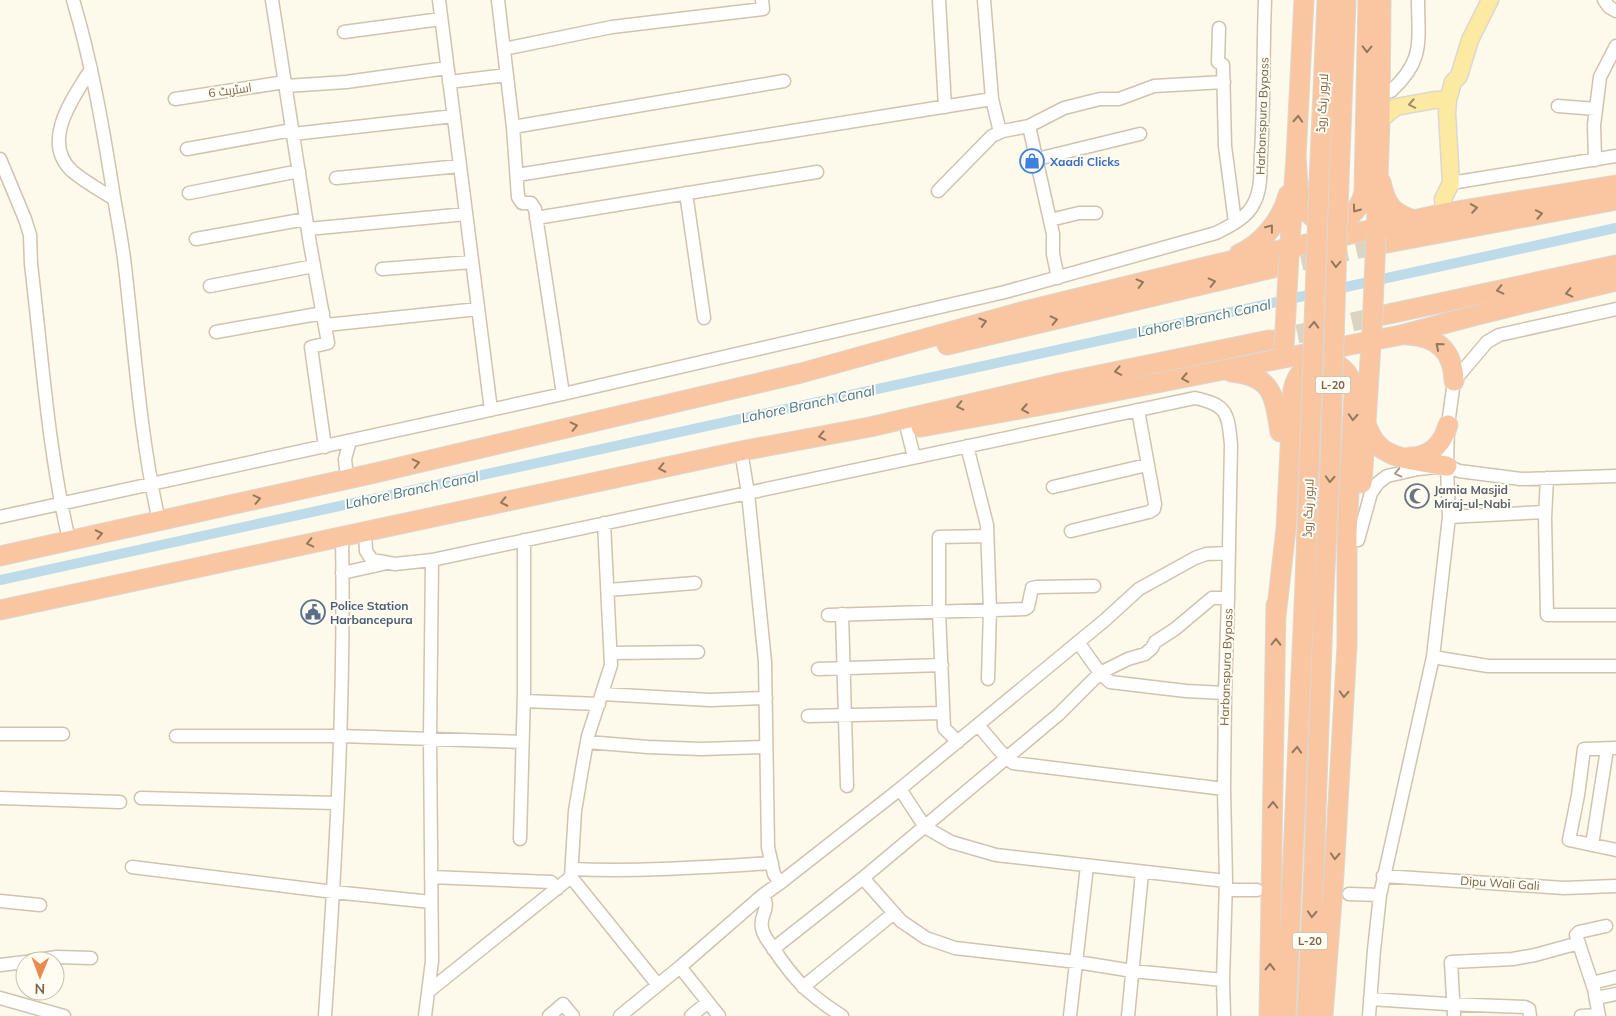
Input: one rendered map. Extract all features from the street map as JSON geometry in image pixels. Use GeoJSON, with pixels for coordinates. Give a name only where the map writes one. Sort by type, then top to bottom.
{"type":"FeatureCollection","features":[{"type":"Feature","properties":{"kind":"highway"},"geometry":{"type":"LineString","coordinates":[[1269,1016],[1280,432],[1279,349],[1296,157],[1304,0]]}},
{"type":"Feature","properties":{"kind":"highway","name":"لاہور رنگ روڈ"},"geometry":{"type":"LineString","coordinates":[[1286,1016],[1305,584],[1327,0]]}},
{"type":"Feature","properties":{"kind":"highway","name":"لاہور رنگ روڈ"},"geometry":{"type":"LineString","coordinates":[[1306,1016],[1314,875],[1346,0]]}},
{"type":"Feature","properties":{"kind":"highway"},"geometry":{"type":"LineString","coordinates":[[1296,157],[1301,201],[1313,218],[1333,223],[1351,217],[1358,210],[1364,192],[1368,0]]}},
{"type":"Feature","properties":{"kind":"highway"},"geometry":{"type":"LineString","coordinates":[[1323,1016],[1334,874],[1347,645],[1358,540],[1380,236],[1378,169],[1381,0]]}},
{"type":"Feature","properties":{"kind":"highway"},"geometry":{"type":"LineString","coordinates":[[1217,264],[1246,251],[1269,230],[1286,203],[1296,157]]}},
{"type":"Feature","properties":{"kind":"highway"},"geometry":{"type":"LineString","coordinates":[[1378,169],[1388,205],[1396,212],[1414,220]]}},
{"type":"Feature","properties":{"kind":"highway"},"geometry":{"type":"LineString","coordinates":[[1380,236],[1414,220],[1445,213],[1616,185]]}},
{"type":"Feature","properties":{"kind":"highway"},"geometry":{"type":"LineString","coordinates":[[0,556],[801,373],[1025,311],[1217,264],[1380,236],[1616,200]]}},
{"type":"Feature","properties":{"kind":"highway"},"geometry":{"type":"LineString","coordinates":[[1384,316],[1616,265]]}},
{"type":"Feature","properties":{"kind":"highway"},"geometry":{"type":"LineString","coordinates":[[801,373],[910,354],[1273,268]]}},
{"type":"Feature","properties":{"kind":"highway"},"geometry":{"type":"LineString","coordinates":[[1369,380],[1380,352],[1401,335],[1616,281]]}},
{"type":"Feature","properties":{"kind":"highway"},"geometry":{"type":"LineString","coordinates":[[0,610],[342,536],[870,426],[1060,383],[1279,349],[1372,336],[1401,335],[1429,339],[1440,346],[1449,356],[1454,368],[1454,381]]}},
{"type":"Feature","properties":{"kind":"highway"},"geometry":{"type":"LineString","coordinates":[[870,426],[907,429],[1070,400],[1219,371],[1279,349]]}},
{"type":"Feature","properties":{"kind":"highway"},"geometry":{"type":"LineString","coordinates":[[1276,616],[1286,529],[1295,381],[1300,372],[1307,366],[1325,361],[1334,363],[1348,374],[1354,391],[1347,533],[1347,645]]}},
{"type":"Feature","properties":{"kind":"highway"},"geometry":{"type":"LineString","coordinates":[[1219,371],[1244,374],[1259,379],[1268,386],[1276,408],[1280,432]]}},
{"type":"Feature","properties":{"kind":"highway"},"geometry":{"type":"LineString","coordinates":[[1366,423],[1370,435],[1378,446],[1389,453],[1446,466]]}},
{"type":"Feature","properties":{"kind":"highway"},"geometry":{"type":"LineString","coordinates":[[1401,457],[1415,457],[1427,454],[1437,447],[1445,437],[1448,425]]}},
{"type":"Feature","properties":{"kind":"main road"},"geometry":{"type":"LineString","coordinates":[[1453,82],[1450,74],[1462,34],[1479,0]]}},
{"type":"Feature","properties":{"kind":"main road"},"geometry":{"type":"LineString","coordinates":[[1445,213],[1443,199],[1450,183],[1448,100],[1453,82],[1459,76],[1470,40],[1490,0]]}},
{"type":"Feature","properties":{"kind":"main road"},"geometry":{"type":"LineString","coordinates":[[1380,120],[1396,107],[1435,100],[1448,100]]}},
{"type":"Feature","properties":{"kind":"street"},"geometry":{"type":"LineString","coordinates":[[73,0],[86,43],[125,264],[150,483],[159,521]]}},
{"type":"Feature","properties":{"kind":"street"},"geometry":{"type":"LineString","coordinates":[[272,0],[307,224],[328,343],[310,347],[325,447]]}},
{"type":"Feature","properties":{"kind":"street"},"geometry":{"type":"LineString","coordinates":[[438,0],[491,410]]}},
{"type":"Feature","properties":{"kind":"street"},"geometry":{"type":"LineString","coordinates":[[498,0],[513,127],[518,197],[522,202],[531,203],[535,209],[563,394]]}},
{"type":"Feature","properties":{"kind":"street"},"geometry":{"type":"LineString","coordinates":[[504,49],[612,27],[763,9],[762,0]]}},
{"type":"Feature","properties":{"kind":"street"},"geometry":{"type":"LineString","coordinates":[[939,0],[946,107]]}},
{"type":"Feature","properties":{"kind":"street"},"geometry":{"type":"LineString","coordinates":[[984,0],[992,99],[1000,132]]}},
{"type":"Feature","properties":{"kind":"street","name":"Harbanspura Bypass"},"geometry":{"type":"LineString","coordinates":[[0,517],[563,394],[1016,289],[1209,235],[1235,222],[1250,210],[1259,189],[1265,0]]}},
{"type":"Feature","properties":{"kind":"street"},"geometry":{"type":"LineString","coordinates":[[1380,92],[1391,91],[1414,64],[1418,47],[1418,0]]}},
{"type":"Feature","properties":{"kind":"street"},"geometry":{"type":"LineString","coordinates":[[1604,0],[1608,7],[1616,11]]}},
{"type":"Feature","properties":{"kind":"street"},"geometry":{"type":"LineString","coordinates":[[344,32],[441,19]]}},
{"type":"Feature","properties":{"kind":"street"},"geometry":{"type":"LineString","coordinates":[[1219,28],[1218,62],[1223,65],[1225,146],[1235,222]]}},
{"type":"Feature","properties":{"kind":"street"},"geometry":{"type":"LineString","coordinates":[[1595,160],[1594,125],[1600,77],[1616,46]]}},
{"type":"Feature","properties":{"kind":"street","name":"اسٹریٹ 6"},"geometry":{"type":"LineString","coordinates":[[175,99],[285,84],[346,82],[447,68]]}},
{"type":"Feature","properties":{"kind":"street"},"geometry":{"type":"LineString","coordinates":[[91,69],[61,122],[60,150],[65,163],[72,171],[114,199]]}},
{"type":"Feature","properties":{"kind":"street"},"geometry":{"type":"LineString","coordinates":[[449,82],[507,75]]}},
{"type":"Feature","properties":{"kind":"street"},"geometry":{"type":"LineString","coordinates":[[513,127],[784,81]]}},
{"type":"Feature","properties":{"kind":"street"},"geometry":{"type":"LineString","coordinates":[[938,191],[992,136],[1000,132],[1029,126],[1064,108],[1119,98],[1154,86],[1224,82]]}},
{"type":"Feature","properties":{"kind":"street"},"geometry":{"type":"LineString","coordinates":[[517,175],[992,99]]}},
{"type":"Feature","properties":{"kind":"street"},"geometry":{"type":"LineString","coordinates":[[1558,106],[1596,109]]}},
{"type":"Feature","properties":{"kind":"street"},"geometry":{"type":"LineString","coordinates":[[187,149],[293,132],[454,116]]}},
{"type":"Feature","properties":{"kind":"street"},"geometry":{"type":"LineString","coordinates":[[1029,126],[1053,234],[1053,254],[1058,278]]}},
{"type":"Feature","properties":{"kind":"street"},"geometry":{"type":"LineString","coordinates":[[1037,159],[1140,134]]}},
{"type":"Feature","properties":{"kind":"street"},"geometry":{"type":"LineString","coordinates":[[1450,183],[1616,156]]}},
{"type":"Feature","properties":{"kind":"street"},"geometry":{"type":"LineString","coordinates":[[0,159],[26,219],[30,235],[53,453],[60,503],[69,540]]}},
{"type":"Feature","properties":{"kind":"street"},"geometry":{"type":"LineString","coordinates":[[336,178],[460,166]]}},
{"type":"Feature","properties":{"kind":"street"},"geometry":{"type":"LineString","coordinates":[[189,193],[299,172]]}},
{"type":"Feature","properties":{"kind":"street"},"geometry":{"type":"LineString","coordinates":[[536,218],[817,172]]}},
{"type":"Feature","properties":{"kind":"street"},"geometry":{"type":"LineString","coordinates":[[686,193],[704,318]]}},
{"type":"Feature","properties":{"kind":"street"},"geometry":{"type":"LineString","coordinates":[[1050,220],[1079,213],[1096,213]]}},
{"type":"Feature","properties":{"kind":"street"},"geometry":{"type":"LineString","coordinates":[[196,239],[307,224],[466,214]]}},
{"type":"Feature","properties":{"kind":"street"},"geometry":{"type":"LineString","coordinates":[[382,269],[472,262]]}},
{"type":"Feature","properties":{"kind":"street"},"geometry":{"type":"LineString","coordinates":[[210,286],[314,266]]}},
{"type":"Feature","properties":{"kind":"street"},"geometry":{"type":"LineString","coordinates":[[1016,289],[1025,311]]}},
{"type":"Feature","properties":{"kind":"street"},"geometry":{"type":"LineString","coordinates":[[1369,1016],[1383,876],[1433,657],[1449,517],[1446,466],[1448,425],[1454,381],[1487,342],[1499,335],[1616,308]]}},
{"type":"Feature","properties":{"kind":"street"},"geometry":{"type":"LineString","coordinates":[[216,332],[324,319],[478,309]]}},
{"type":"Feature","properties":{"kind":"street","name":"Harbanspura Bypass"},"geometry":{"type":"LineString","coordinates":[[1138,410],[1195,398],[1207,400],[1219,406],[1225,413],[1228,422],[1231,445],[1225,693],[1226,886],[1223,980],[1224,1016]]}},
{"type":"Feature","properties":{"kind":"street"},"geometry":{"type":"LineString","coordinates":[[342,573],[386,564],[432,560],[1138,410],[1155,504],[1154,509],[1149,512],[1071,531]]}},
{"type":"Feature","properties":{"kind":"street"},"geometry":{"type":"LineString","coordinates":[[907,429],[914,457]]}},
{"type":"Feature","properties":{"kind":"street"},"geometry":{"type":"LineString","coordinates":[[347,478],[345,460],[350,441]]}},
{"type":"Feature","properties":{"kind":"street"},"geometry":{"type":"LineString","coordinates":[[967,446],[987,525],[990,610],[988,680]]}},
{"type":"Feature","properties":{"kind":"street"},"geometry":{"type":"LineString","coordinates":[[741,452],[748,492],[765,662],[768,848],[774,874],[780,883]]}},
{"type":"Feature","properties":{"kind":"street"},"geometry":{"type":"LineString","coordinates":[[1053,487],[1147,465]]}},
{"type":"Feature","properties":{"kind":"street"},"geometry":{"type":"LineString","coordinates":[[1358,540],[1371,493],[1378,483],[1387,476],[1418,469],[1446,466],[1459,471],[1521,479],[1616,476]]}},
{"type":"Feature","properties":{"kind":"street"},"geometry":{"type":"LineString","coordinates":[[1547,478],[1545,512],[1547,615],[1616,615]]}},
{"type":"Feature","properties":{"kind":"street"},"geometry":{"type":"LineString","coordinates":[[1449,517],[1545,512]]}},
{"type":"Feature","properties":{"kind":"street"},"geometry":{"type":"LineString","coordinates":[[604,523],[612,664],[587,742],[575,811],[572,873],[658,985]]}},
{"type":"Feature","properties":{"kind":"street"},"geometry":{"type":"LineString","coordinates":[[365,532],[368,556],[372,560],[386,564]]}},
{"type":"Feature","properties":{"kind":"street"},"geometry":{"type":"LineString","coordinates":[[325,1016],[334,892],[340,736],[342,536]]}},
{"type":"Feature","properties":{"kind":"street"},"geometry":{"type":"LineString","coordinates":[[958,742],[944,728],[939,612],[939,536],[987,536]]}},
{"type":"Feature","properties":{"kind":"street"},"geometry":{"type":"LineString","coordinates":[[520,839],[524,701],[524,540]]}},
{"type":"Feature","properties":{"kind":"street"},"geometry":{"type":"LineString","coordinates":[[620,1016],[763,895],[958,742],[1139,589],[1181,564],[1206,554],[1228,553]]}},
{"type":"Feature","properties":{"kind":"street"},"geometry":{"type":"LineString","coordinates":[[425,1016],[432,961],[430,738],[432,560]]}},
{"type":"Feature","properties":{"kind":"street"},"geometry":{"type":"LineString","coordinates":[[608,590],[695,583]]}},
{"type":"Feature","properties":{"kind":"street"},"geometry":{"type":"LineString","coordinates":[[828,615],[1025,609],[1028,607],[1032,588],[1094,586]]}},
{"type":"Feature","properties":{"kind":"street"},"geometry":{"type":"LineString","coordinates":[[773,949],[862,878],[1059,714],[1100,673],[1128,659],[1145,654],[1152,648],[1155,642],[1175,629],[1212,598],[1228,598]]}},
{"type":"Feature","properties":{"kind":"street"},"geometry":{"type":"LineString","coordinates":[[842,614],[846,715],[846,786]]}},
{"type":"Feature","properties":{"kind":"street"},"geometry":{"type":"LineString","coordinates":[[1078,642],[1100,673],[1110,682],[1186,691],[1225,693]]}},
{"type":"Feature","properties":{"kind":"street"},"geometry":{"type":"LineString","coordinates":[[611,653],[698,652]]}},
{"type":"Feature","properties":{"kind":"street"},"geometry":{"type":"LineString","coordinates":[[1433,657],[1488,666],[1616,666]]}},
{"type":"Feature","properties":{"kind":"street"},"geometry":{"type":"LineString","coordinates":[[818,669],[942,665]]}},
{"type":"Feature","properties":{"kind":"street"},"geometry":{"type":"LineString","coordinates":[[524,701],[766,698]]}},
{"type":"Feature","properties":{"kind":"street"},"geometry":{"type":"LineString","coordinates":[[808,716],[943,713]]}},
{"type":"Feature","properties":{"kind":"street"},"geometry":{"type":"LineString","coordinates":[[978,725],[1007,757],[1014,762],[1224,789]]}},
{"type":"Feature","properties":{"kind":"street"},"geometry":{"type":"LineString","coordinates":[[0,734],[63,734]]}},
{"type":"Feature","properties":{"kind":"street"},"geometry":{"type":"LineString","coordinates":[[176,736],[340,736],[522,742]]}},
{"type":"Feature","properties":{"kind":"street"},"geometry":{"type":"LineString","coordinates":[[587,742],[700,749],[766,747]]}},
{"type":"Feature","properties":{"kind":"street"},"geometry":{"type":"LineString","coordinates":[[1592,845],[1611,749],[1584,749],[1570,840],[1592,845],[1616,850]]}},
{"type":"Feature","properties":{"kind":"street"},"geometry":{"type":"LineString","coordinates":[[900,789],[925,826],[951,842],[996,856],[1142,873],[1257,890]]}},
{"type":"Feature","properties":{"kind":"street"},"geometry":{"type":"LineString","coordinates":[[0,798],[120,802]]}},
{"type":"Feature","properties":{"kind":"street"},"geometry":{"type":"LineString","coordinates":[[141,798],[337,803]]}},
{"type":"Feature","properties":{"kind":"street"},"geometry":{"type":"LineString","coordinates":[[428,991],[557,889],[572,873],[594,870],[772,863]]}},
{"type":"Feature","properties":{"kind":"street"},"geometry":{"type":"LineString","coordinates":[[1070,1016],[1087,866]]}},
{"type":"Feature","properties":{"kind":"street"},"geometry":{"type":"LineString","coordinates":[[132,867],[431,902]]}},
{"type":"Feature","properties":{"kind":"street"},"geometry":{"type":"LineString","coordinates":[[1128,1016],[1142,873]]}},
{"type":"Feature","properties":{"kind":"street","name":"Dipu Wali Gali"},"geometry":{"type":"LineString","coordinates":[[1383,876],[1564,888],[1616,886]]}},
{"type":"Feature","properties":{"kind":"street"},"geometry":{"type":"LineString","coordinates":[[431,877],[551,882],[557,889]]}},
{"type":"Feature","properties":{"kind":"street"},"geometry":{"type":"LineString","coordinates":[[862,878],[901,921],[926,938],[955,948],[1077,962],[1132,971],[1223,980]]}},
{"type":"Feature","properties":{"kind":"street"},"geometry":{"type":"LineString","coordinates":[[1349,894],[1380,895]]}},
{"type":"Feature","properties":{"kind":"street"},"geometry":{"type":"LineString","coordinates":[[763,895],[767,903],[767,909],[762,919],[762,928],[773,949],[786,968],[803,987],[842,1016]]}},
{"type":"Feature","properties":{"kind":"street"},"geometry":{"type":"LineString","coordinates":[[0,901],[40,905]]}},
{"type":"Feature","properties":{"kind":"street"},"geometry":{"type":"LineString","coordinates":[[803,987],[894,913]]}},
{"type":"Feature","properties":{"kind":"street"},"geometry":{"type":"LineString","coordinates":[[1581,1016],[1599,1016],[1592,982],[1576,935],[1579,932],[1606,926]]}},
{"type":"Feature","properties":{"kind":"street"},"geometry":{"type":"LineString","coordinates":[[1453,1010],[1451,962],[1513,959],[1579,943]]}},
{"type":"Feature","properties":{"kind":"street"},"geometry":{"type":"LineString","coordinates":[[65,957],[91,958]]}},
{"type":"Feature","properties":{"kind":"street"},"geometry":{"type":"LineString","coordinates":[[0,965],[15,963]]}},
{"type":"Feature","properties":{"kind":"street"},"geometry":{"type":"LineString","coordinates":[[680,967],[719,1016]]}},
{"type":"Feature","properties":{"kind":"street"},"geometry":{"type":"LineString","coordinates":[[1592,982],[1616,977]]}},
{"type":"Feature","properties":{"kind":"street"},"geometry":{"type":"LineString","coordinates":[[1596,998],[1616,994]]}},
{"type":"Feature","properties":{"kind":"street"},"geometry":{"type":"LineString","coordinates":[[1370,999],[1453,1010],[1500,1011],[1525,1007],[1529,1009],[1530,1016]]}},
{"type":"Feature","properties":{"kind":"street"},"geometry":{"type":"LineString","coordinates":[[1,1001],[64,1016]]}},
{"type":"Feature","properties":{"kind":"street"},"geometry":{"type":"LineString","coordinates":[[692,1016],[708,1002]]}},
{"type":"Feature","properties":{"kind":"street"},"geometry":{"type":"LineString","coordinates":[[548,1016],[563,1004],[573,1016]]}},
{"type":"Feature","properties":{"kind":"waterway","name":"Lahore Branch Canal"},"geometry":{"type":"LineString","coordinates":[[1332,290],[1616,228]]}},
{"type":"Feature","properties":{"kind":"waterway","name":"Lahore Branch Canal"},"geometry":{"type":"LineString","coordinates":[[0,580],[1318,293]]}},
{"type":"Feature","properties":{"kind":"tunnel"},"geometry":{"type":"LineString","coordinates":[[1274,267],[1387,243]]}},
{"type":"Feature","properties":{"kind":"tunnel"},"geometry":{"type":"LineString","coordinates":[[1270,340],[1384,315]]}},
{"type":"Feature","properties":{"kind":"place","name":"Xaadi Clicks"},"geometry":{"type":"Point","coordinates":[1032,161]}},
{"type":"Feature","properties":{"kind":"place","name":"Jamia Masjid Miraj-ul-Nabi"},"geometry":{"type":"Point","coordinates":[1417,496]}},
{"type":"Feature","properties":{"kind":"place","name":"Police Station Harbancepura"},"geometry":{"type":"Point","coordinates":[313,612]}}]}
